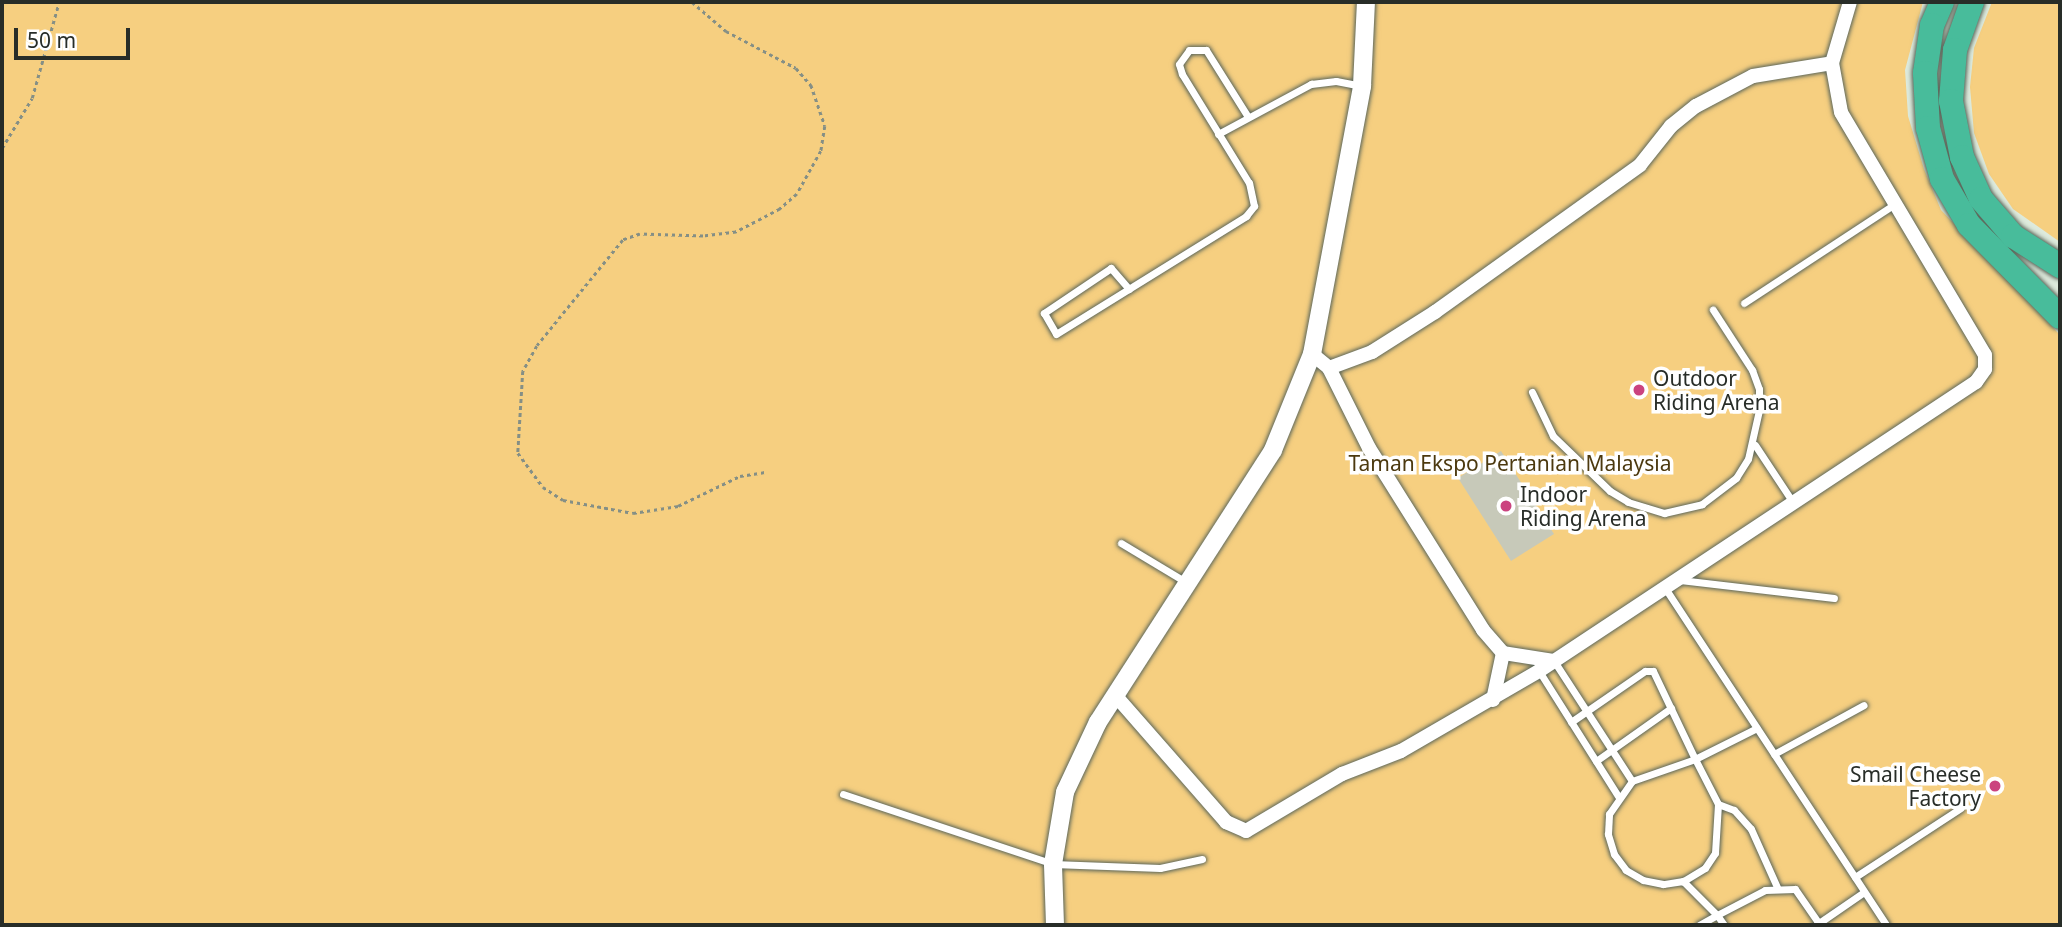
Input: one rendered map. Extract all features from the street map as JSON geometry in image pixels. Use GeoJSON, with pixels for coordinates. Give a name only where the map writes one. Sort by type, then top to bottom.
{"type":"FeatureCollection","features":[{"type":"Feature","properties":{"kind":"highway"},"geometry":{"type":"LineString","coordinates":[[1942,2],[1932,24],[1925,73],[1927,128],[1942,179],[1969,225],[2060,317]]}},
{"type":"Feature","properties":{"kind":"highway"},"geometry":{"type":"LineString","coordinates":[[1972,2],[1955,50],[1951,101],[1962,156],[1981,199],[2013,236],[2060,266]]}},
{"type":"Feature","properties":{"kind":"street"},"geometry":{"type":"LineString","coordinates":[[1055,925],[1053,864],[1065,792],[1115,695],[1273,450],[1312,354],[1362,86],[1366,2]]}},
{"type":"Feature","properties":{"kind":"street"},"geometry":{"type":"LineString","coordinates":[[1115,695],[1226,822],[1246,831],[1342,774],[1401,751],[1493,700],[1976,382],[1985,369],[1985,355],[1893,205],[1842,112],[1832,64],[1850,2]]}},
{"type":"Feature","properties":{"kind":"street"},"geometry":{"type":"LineString","coordinates":[[1329,368],[1372,352],[1478,281],[1640,165],[1671,126],[1696,106],[1753,76],[1832,64]]}},
{"type":"Feature","properties":{"kind":"street"},"geometry":{"type":"LineString","coordinates":[[1312,354],[1329,368],[1369,448],[1432,552],[1503,653],[1554,661]]}},
{"type":"Feature","properties":{"kind":"street"},"geometry":{"type":"LineString","coordinates":[[1493,700],[1503,653]]}},
{"type":"Feature","properties":{"kind":"lane"},"geometry":{"type":"LineString","coordinates":[[1129,289],[1114,267],[1044,310],[1056,334],[1129,289],[1246,216],[1254,205],[1254,193],[1182,74],[1179,64],[1189,50],[1206,50],[1248,117]]}},
{"type":"Feature","properties":{"kind":"lane"},"geometry":{"type":"LineString","coordinates":[[1218,134],[1311,84],[1336,81],[1362,86]]}},
{"type":"Feature","properties":{"kind":"lane"},"geometry":{"type":"LineString","coordinates":[[1744,303],[1893,205]]}},
{"type":"Feature","properties":{"kind":"lane"},"geometry":{"type":"LineString","coordinates":[[1532,392],[1553,436],[1573,460],[1610,491],[1644,509],[1664,513],[1702,505],[1736,478],[1755,445],[1759,389],[1713,310]]}},
{"type":"Feature","properties":{"kind":"lane"},"geometry":{"type":"LineString","coordinates":[[1755,445],[1792,501]]}},
{"type":"Feature","properties":{"kind":"lane"},"geometry":{"type":"LineString","coordinates":[[1121,543],[1189,584]]}},
{"type":"Feature","properties":{"kind":"lane"},"geometry":{"type":"LineString","coordinates":[[1670,583],[1834,598]]}},
{"type":"Feature","properties":{"kind":"lane"},"geometry":{"type":"LineString","coordinates":[[1670,583],[1757,728],[1886,925]]}},
{"type":"Feature","properties":{"kind":"lane"},"geometry":{"type":"LineString","coordinates":[[1554,661],[1632,781]]}},
{"type":"Feature","properties":{"kind":"lane"},"geometry":{"type":"LineString","coordinates":[[1539,671],[1618,796]]}},
{"type":"Feature","properties":{"kind":"lane"},"geometry":{"type":"LineString","coordinates":[[1571,722],[1645,671],[1658,677],[1695,759],[1718,804],[1715,853],[1705,868],[1683,881],[1663,884],[1643,880],[1626,870],[1614,854],[1608,834],[1609,814],[1618,796],[1632,781],[1695,759],[1757,728]]}},
{"type":"Feature","properties":{"kind":"lane"},"geometry":{"type":"LineString","coordinates":[[1774,754],[1864,705]]}},
{"type":"Feature","properties":{"kind":"lane"},"geometry":{"type":"LineString","coordinates":[[1596,761],[1671,708]]}},
{"type":"Feature","properties":{"kind":"lane"},"geometry":{"type":"LineString","coordinates":[[843,794],[1053,864],[1160,868],[1202,859]]}},
{"type":"Feature","properties":{"kind":"lane"},"geometry":{"type":"LineString","coordinates":[[1718,804],[1734,810],[1751,829],[1777,887]]}},
{"type":"Feature","properties":{"kind":"lane"},"geometry":{"type":"LineString","coordinates":[[1855,877],[1961,808]]}},
{"type":"Feature","properties":{"kind":"lane"},"geometry":{"type":"LineString","coordinates":[[1683,881],[1724,925]]}},
{"type":"Feature","properties":{"kind":"lane"},"geometry":{"type":"LineString","coordinates":[[1699,925],[1777,887],[1795,888],[1818,925],[1864,892]]}},
{"type":"Feature","properties":{"kind":"path"},"geometry":{"type":"LineString","coordinates":[[2,148],[41,75],[59,2]]}},
{"type":"Feature","properties":{"kind":"path"},"geometry":{"type":"LineString","coordinates":[[692,2],[726,31],[796,68],[811,85],[825,126],[821,151],[797,194],[780,209],[736,232],[703,236],[640,234],[624,240],[537,346],[523,371],[517,453],[536,480],[563,500],[633,513],[678,506],[740,476],[765,472]]}},
{"type":"Feature","properties":{"kind":"path"},"geometry":{"type":"LineString","coordinates":[[2,141],[7,139]]}},
{"type":"Feature","properties":{"kind":"path"},"geometry":{"type":"LineString","coordinates":[[2,420],[2,443]]}},
{"type":"Feature","properties":{"kind":"green space","name":"Taman Ekspo Pertanian Malaysia"},"geometry":{"type":"Polygon","coordinates":[[[2,2],[1923,2],[1905,70],[1908,116],[1924,169],[1941,210],[2060,335],[2060,925],[2,925],[2,2]]]}},
{"type":"Feature","properties":{"kind":"green space"},"geometry":{"type":"Polygon","coordinates":[[[1992,2],[2060,2],[2060,242],[2013,209],[1989,174],[1974,133],[1970,87],[1974,48],[1992,2]]]}},
{"type":"Feature","properties":{"kind":"building","name":"Indoor Riding Arena"},"geometry":{"type":"Polygon","coordinates":[[[1501,451],[1554,534],[1511,561],[1458,478],[1501,451]]]}},
{"type":"Feature","properties":{"kind":"place","name":"Outdoor Riding Arena"},"geometry":{"type":"Point","coordinates":[1639,390]}},
{"type":"Feature","properties":{"kind":"place","name":"Indoor Riding Arena"},"geometry":{"type":"Point","coordinates":[1506,506]}},
{"type":"Feature","properties":{"kind":"place","name":"Smail Cheese Factory"},"geometry":{"type":"Point","coordinates":[1995,786]}}]}
